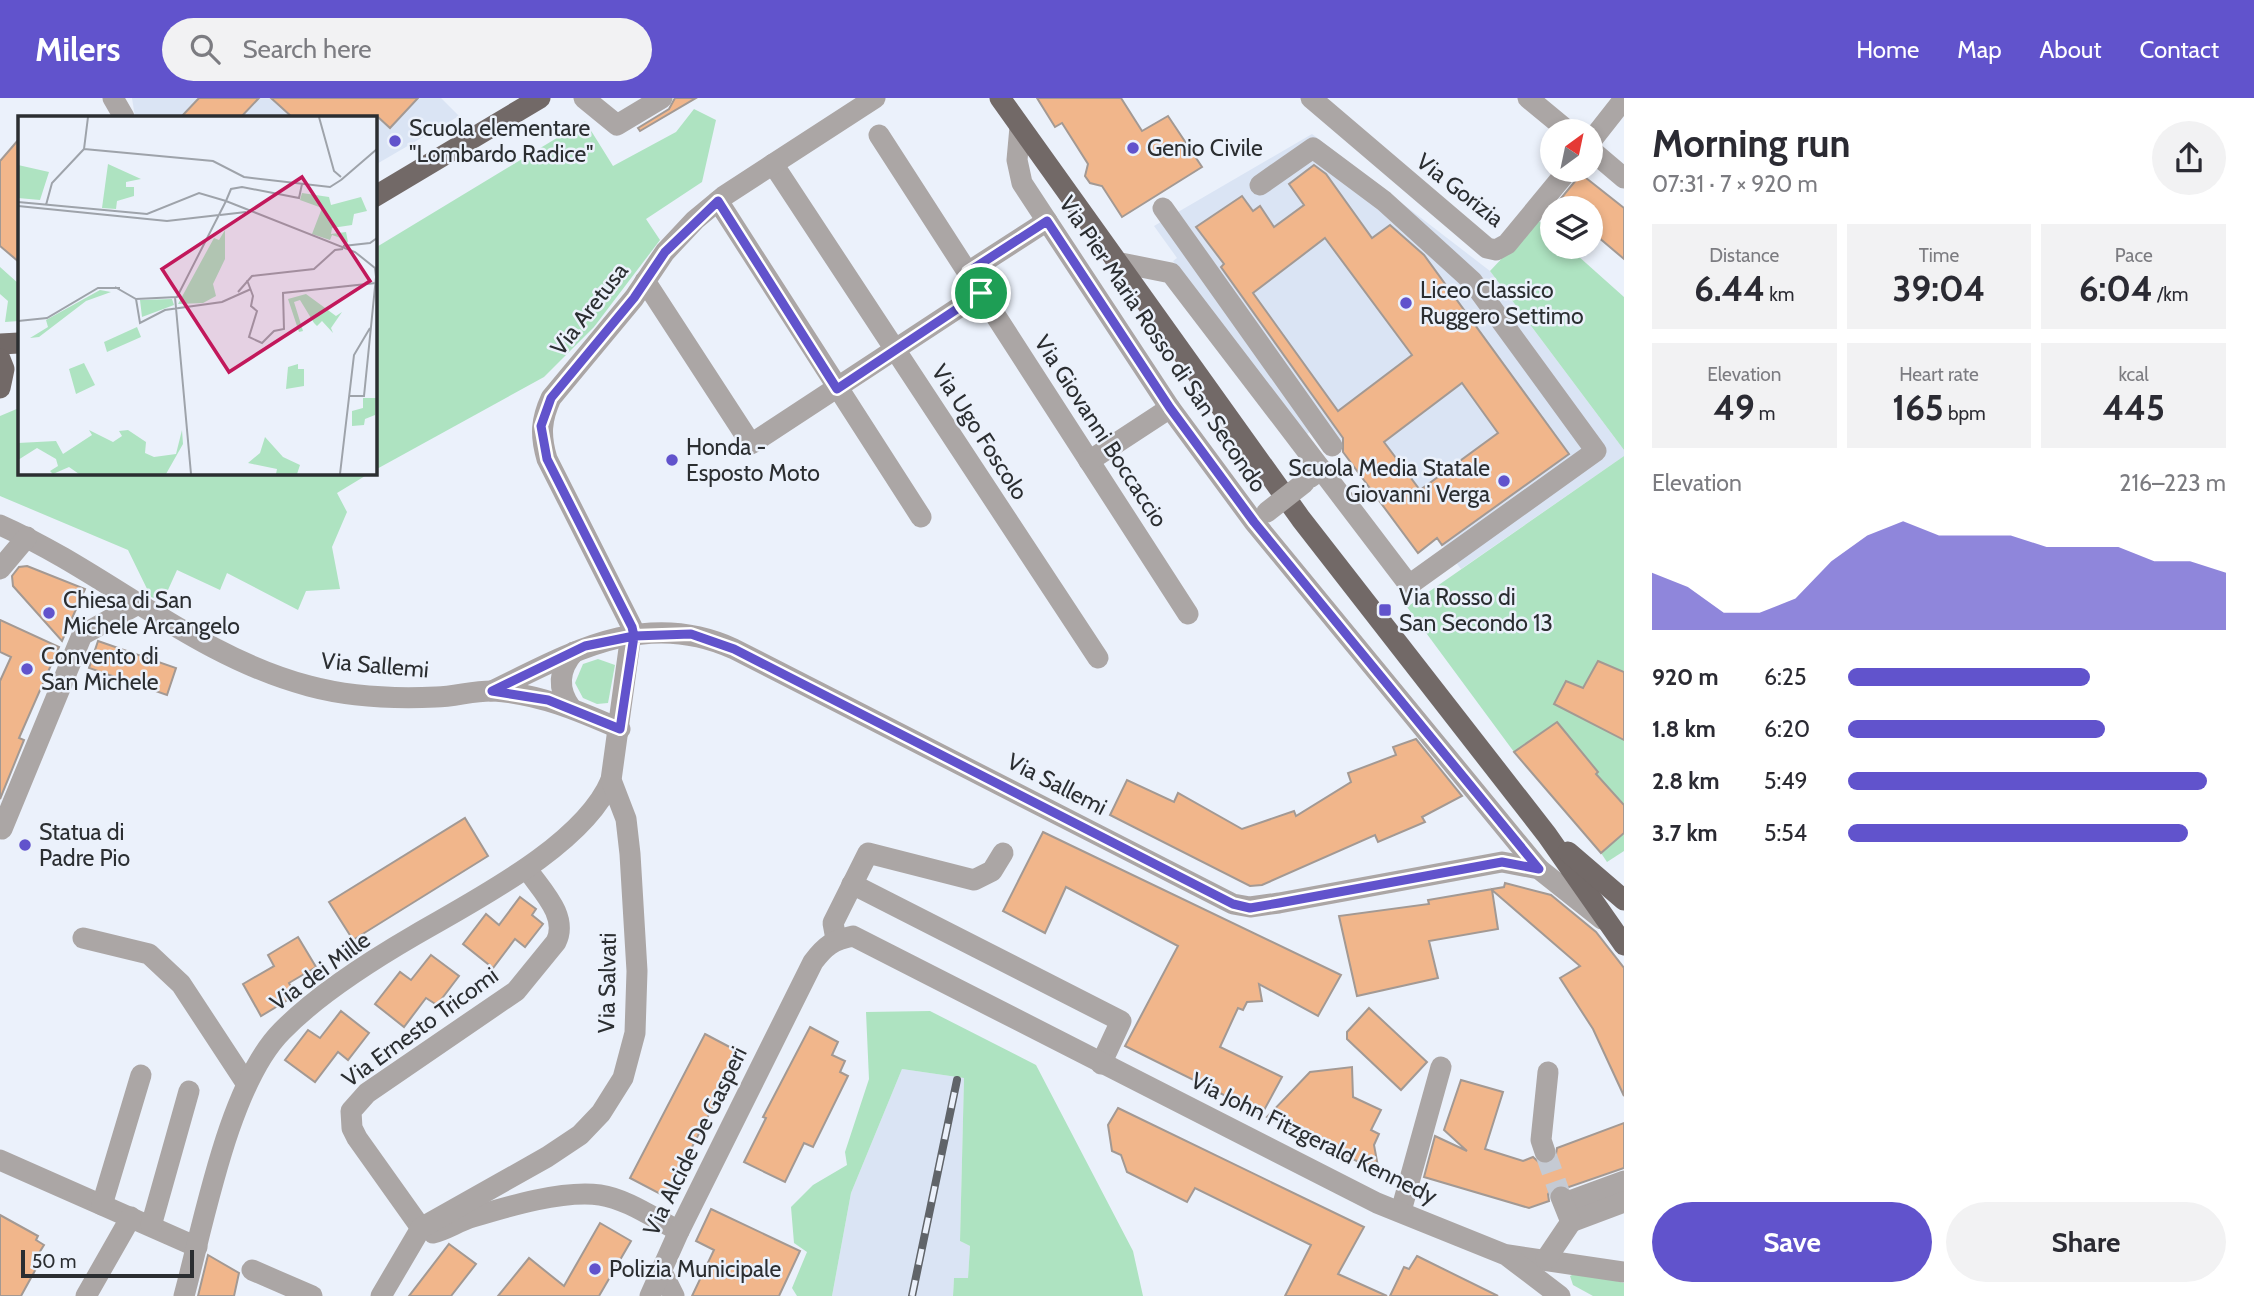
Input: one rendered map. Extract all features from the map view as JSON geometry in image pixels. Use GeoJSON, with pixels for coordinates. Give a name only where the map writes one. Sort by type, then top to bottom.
{"type":"FeatureCollection","features":[{"type":"Feature","properties":{"kind":"main road"},"geometry":{"type":"LineString","coordinates":[[376,196],[540,98]]}},
{"type":"Feature","properties":{"kind":"main road","name":"Via Pier Maria Rosso di San Secondo"},"geometry":{"type":"LineString","coordinates":[[1000,98],[1301,519],[1547,835]]}},
{"type":"Feature","properties":{"kind":"main road"},"geometry":{"type":"LineString","coordinates":[[0,344],[18,343]]}},
{"type":"Feature","properties":{"kind":"main road"},"geometry":{"type":"LineString","coordinates":[[0,359],[4,369],[0,387]]}},
{"type":"Feature","properties":{"kind":"main road"},"geometry":{"type":"LineString","coordinates":[[0,394],[18,387]]}},
{"type":"Feature","properties":{"kind":"main road"},"geometry":{"type":"LineString","coordinates":[[1547,835],[1624,900]]}},
{"type":"Feature","properties":{"kind":"main road"},"geometry":{"type":"LineString","coordinates":[[1547,835],[1624,945]]}},
{"type":"Feature","properties":{"kind":"street"},"geometry":{"type":"LineString","coordinates":[[113,98],[123,116]]}},
{"type":"Feature","properties":{"kind":"street"},"geometry":{"type":"LineString","coordinates":[[584,98],[617,125],[662,98]]}},
{"type":"Feature","properties":{"kind":"street","name":"Via Aretusa"},"geometry":{"type":"LineString","coordinates":[[634,636],[632,627],[547,459],[541,426],[551,398],[665,252],[718,201],[875,98]]}},
{"type":"Feature","properties":{"kind":"street","name":"Via Gorizia"},"geometry":{"type":"LineString","coordinates":[[1311,98],[1487,248],[1496,250],[1507,244],[1558,182]]}},
{"type":"Feature","properties":{"kind":"street"},"geometry":{"type":"LineString","coordinates":[[1528,98],[1553,119]]}},
{"type":"Feature","properties":{"kind":"street"},"geometry":{"type":"LineString","coordinates":[[1603,126],[1624,99]]}},
{"type":"Feature","properties":{"kind":"street","name":"Via Pier Maria Rosso di San Secondo"},"geometry":{"type":"LineString","coordinates":[[1020,127],[1017,160],[1023,183],[1170,408],[1261,517],[1539,869]]}},
{"type":"Feature","properties":{"kind":"street","name":"Via Giovanni Boccaccio"},"geometry":{"type":"LineString","coordinates":[[880,135],[1188,614]]}},
{"type":"Feature","properties":{"kind":"street"},"geometry":{"type":"LineString","coordinates":[[1116,262],[1171,273],[1409,585],[1596,451],[1472,281],[1384,201],[1313,148],[1260,185]]}},
{"type":"Feature","properties":{"kind":"street"},"geometry":{"type":"LineString","coordinates":[[1603,160],[1624,178]]}},
{"type":"Feature","properties":{"kind":"street","name":"Via Ugo Foscolo"},"geometry":{"type":"LineString","coordinates":[[773,164],[1098,658]]}},
{"type":"Feature","properties":{"kind":"street"},"geometry":{"type":"LineString","coordinates":[[718,201],[921,517]]}},
{"type":"Feature","properties":{"kind":"street"},"geometry":{"type":"LineString","coordinates":[[1163,208],[1332,446]]}},
{"type":"Feature","properties":{"kind":"street"},"geometry":{"type":"LineString","coordinates":[[968,272],[1047,221]]}},
{"type":"Feature","properties":{"kind":"street"},"geometry":{"type":"LineString","coordinates":[[645,281],[751,444],[981,293]]}},
{"type":"Feature","properties":{"kind":"street"},"geometry":{"type":"LineString","coordinates":[[1089,461],[1170,408]]}},
{"type":"Feature","properties":{"kind":"street"},"geometry":{"type":"LineString","coordinates":[[1261,517],[1320,468]]}},
{"type":"Feature","properties":{"kind":"street","name":"Via Sallemi"},"geometry":{"type":"LineString","coordinates":[[0,525],[94,574],[180,630],[255,667],[309,686],[358,695],[437,697],[492,691],[548,700],[620,729]]}},
{"type":"Feature","properties":{"kind":"street"},"geometry":{"type":"LineString","coordinates":[[0,569],[26,537]]}},
{"type":"Feature","properties":{"kind":"street"},"geometry":{"type":"LineString","coordinates":[[2,829],[82,635],[138,604]]}},
{"type":"Feature","properties":{"kind":"street","name":"Via Sallemi"},"geometry":{"type":"LineString","coordinates":[[492,691],[598,641],[634,636],[691,634],[714,640],[1233,904],[1250,908],[1502,862],[1539,869],[1605,920]]}},
{"type":"Feature","properties":{"kind":"street"},"geometry":{"type":"LineString","coordinates":[[611,780],[634,636]]}},
{"type":"Feature","properties":{"kind":"street"},"geometry":{"type":"LineString","coordinates":[[571,708],[561,685],[566,662],[574,652]]}},
{"type":"Feature","properties":{"kind":"street","name":"Via dei Mille"},"geometry":{"type":"LineString","coordinates":[[184,1296],[246,1083],[281,1031],[332,991],[412,937],[527,869],[602,802],[611,780]]}},
{"type":"Feature","properties":{"kind":"street","name":"Via Salvati"},"geometry":{"type":"LineString","coordinates":[[421,1228],[548,1157],[580,1135],[601,1113],[623,1078],[635,1033],[637,971],[626,818],[611,780]]}},
{"type":"Feature","properties":{"kind":"street"},"geometry":{"type":"LineString","coordinates":[[836,939],[833,923],[869,853],[974,880],[992,871],[1003,853]]}},
{"type":"Feature","properties":{"kind":"street","name":"Via Ernesto Tricomi"},"geometry":{"type":"LineString","coordinates":[[421,1228],[356,1138],[352,1128],[351,1111],[367,1093],[516,991],[555,942],[560,933],[559,918],[527,869]]}},
{"type":"Feature","properties":{"kind":"street"},"geometry":{"type":"LineString","coordinates":[[852,884],[1121,1021],[1101,1064]]}},
{"type":"Feature","properties":{"kind":"street","name":"Via John Fitzgerald Kennedy"},"geometry":{"type":"LineString","coordinates":[[836,939],[853,936],[872,944],[1101,1064],[1377,1203],[1506,1255],[1560,1296]]}},
{"type":"Feature","properties":{"kind":"street"},"geometry":{"type":"LineString","coordinates":[[83,938],[149,954],[181,984],[246,1083]]}},
{"type":"Feature","properties":{"kind":"street","name":"Via Alcide De Gasperi"},"geometry":{"type":"LineString","coordinates":[[650,1296],[679,1231],[813,962],[824,947],[836,939]]}},
{"type":"Feature","properties":{"kind":"street"},"geometry":{"type":"LineString","coordinates":[[1401,1211],[1441,1067]]}},
{"type":"Feature","properties":{"kind":"street"},"geometry":{"type":"LineString","coordinates":[[1545,1152],[1541,1140],[1548,1072]]}},
{"type":"Feature","properties":{"kind":"street"},"geometry":{"type":"LineString","coordinates":[[102,1205],[141,1075]]}},
{"type":"Feature","properties":{"kind":"street"},"geometry":{"type":"LineString","coordinates":[[151,1226],[189,1091]]}},
{"type":"Feature","properties":{"kind":"street"},"geometry":{"type":"LineString","coordinates":[[0,1160],[197,1247]]}},
{"type":"Feature","properties":{"kind":"street"},"geometry":{"type":"LineString","coordinates":[[1546,1259],[1565,1207],[1624,1181]]}},
{"type":"Feature","properties":{"kind":"street"},"geometry":{"type":"LineString","coordinates":[[381,1296],[421,1228],[434,1234],[469,1218],[521,1204],[583,1195],[616,1200],[679,1231]]}},
{"type":"Feature","properties":{"kind":"street"},"geometry":{"type":"LineString","coordinates":[[1565,1207],[1624,1202]]}},
{"type":"Feature","properties":{"kind":"street"},"geometry":{"type":"LineString","coordinates":[[86,1296],[131,1217]]}},
{"type":"Feature","properties":{"kind":"street","name":"Via John Fitzgerald Kennedy"},"geometry":{"type":"LineString","coordinates":[[1506,1255],[1624,1272]]}},
{"type":"Feature","properties":{"kind":"street"},"geometry":{"type":"LineString","coordinates":[[251,1270],[312,1296]]}},
{"type":"Feature","properties":{"kind":"street"},"geometry":{"type":"LineString","coordinates":[[661,1270],[674,1296]]}},
{"type":"Feature","properties":{"kind":"shaded area","name":"Scuola elementare \"Lombardo Radice\""},"geometry":{"type":"Polygon","coordinates":[[[132,98],[441,98],[459,116],[376,164],[376,116],[135,116],[132,98]]]}},
{"type":"Feature","properties":{"kind":"shaded area"},"geometry":{"type":"Polygon","coordinates":[[[1312,134],[1490,271],[1624,450],[1624,456],[1461,569],[1437,538],[1418,553],[1322,423],[1303,437],[1173,261],[1177,258],[1154,226],[1312,134]]]}},
{"type":"Feature","properties":{"kind":"shaded area"},"geometry":{"type":"Polygon","coordinates":[[[902,1069],[964,1078],[960,1241],[970,1246],[968,1278],[954,1278],[953,1296],[832,1296],[851,1193],[902,1069]]]}},
{"type":"Feature","properties":{"kind":"green space"},"geometry":{"type":"Polygon","coordinates":[[[694,109],[716,120],[702,182],[646,219],[660,240],[594,327],[544,377],[376,469],[376,247],[585,121],[613,166],[676,132],[694,109]]]}},
{"type":"Feature","properties":{"kind":"green space"},"geometry":{"type":"Polygon","coordinates":[[[1538,220],[1540,259],[1581,259],[1624,297],[1624,450],[1490,271],[1538,220]]]}},
{"type":"Feature","properties":{"kind":"green space"},"geometry":{"type":"Polygon","coordinates":[[[0,267],[18,283],[18,321],[5,322],[8,301],[0,294],[0,267]]]}},
{"type":"Feature","properties":{"kind":"green space"},"geometry":{"type":"Polygon","coordinates":[[[18,408],[18,474],[368,474],[337,493],[347,512],[332,547],[340,589],[306,591],[298,610],[227,573],[220,590],[177,570],[163,601],[151,597],[128,550],[0,496],[0,416],[18,408]]]}},
{"type":"Feature","properties":{"kind":"green space"},"geometry":{"type":"Polygon","coordinates":[[[1624,456],[1624,672],[1598,661],[1583,688],[1566,681],[1554,704],[1624,740],[1624,805],[1596,774],[1598,772],[1557,722],[1514,752],[1407,607],[1624,456]]]}},
{"type":"Feature","properties":{"kind":"green space"},"geometry":{"type":"Polygon","coordinates":[[[598,659],[615,665],[608,703],[597,704],[583,698],[575,683],[583,664],[598,659]]]}},
{"type":"Feature","properties":{"kind":"green space"},"geometry":{"type":"Polygon","coordinates":[[[1624,833],[1624,851],[1607,862],[1601,853],[1624,833]]]}},
{"type":"Feature","properties":{"kind":"green space"},"geometry":{"type":"Polygon","coordinates":[[[930,1011],[1036,1065],[1133,1251],[1143,1296],[953,1296],[954,1278],[968,1278],[970,1246],[960,1241],[964,1078],[902,1069],[851,1193],[832,1296],[797,1296],[792,1288],[807,1252],[794,1243],[791,1207],[813,1185],[847,1165],[845,1152],[869,1079],[866,1012],[930,1011]]]}},
{"type":"Feature","properties":{"kind":"green space"},"geometry":{"type":"Polygon","coordinates":[[[1580,1271],[1624,1283],[1624,1296],[1593,1296],[1573,1285],[1570,1276],[1580,1271]]]}},
{"type":"Feature","properties":{"kind":"building"},"geometry":{"type":"Polygon","coordinates":[[[199,98],[259,98],[242,116],[182,116],[199,98]]]}},
{"type":"Feature","properties":{"kind":"building"},"geometry":{"type":"Polygon","coordinates":[[[271,98],[418,98],[390,128],[376,116],[291,116],[271,98]]]}},
{"type":"Feature","properties":{"kind":"building"},"geometry":{"type":"Polygon","coordinates":[[[675,98],[696,98],[640,131],[638,128],[669,109],[675,98]]]}},
{"type":"Feature","properties":{"kind":"building","name":"Genio Civile"},"geometry":{"type":"Polygon","coordinates":[[[1037,98],[1121,98],[1142,131],[1168,116],[1202,167],[1122,217],[1102,186],[1090,183],[1085,176],[1088,164],[1062,123],[1055,127],[1037,98]]]}},
{"type":"Feature","properties":{"kind":"building"},"geometry":{"type":"Polygon","coordinates":[[[18,140],[18,261],[0,246],[0,161],[18,140]]]}},
{"type":"Feature","properties":{"kind":"building","name":"Liceo Classico Ruggero Settimo"},"geometry":{"type":"Polygon","coordinates":[[[1314,165],[1326,174],[1372,238],[1390,225],[1424,255],[1569,454],[1442,545],[1437,538],[1418,553],[1343,452],[1343,438],[1221,267],[1224,264],[1196,227],[1242,196],[1253,211],[1260,206],[1274,227],[1304,205],[1289,184],[1314,165]],[[1325,238],[1253,293],[1338,411],[1412,355],[1325,238]],[[1462,383],[1384,442],[1420,490],[1498,433],[1462,383]]]}},
{"type":"Feature","properties":{"kind":"building"},"geometry":{"type":"Polygon","coordinates":[[[1574,182],[1591,182],[1624,208],[1624,259],[1603,241],[1603,196],[1563,196],[1574,182]]]}},
{"type":"Feature","properties":{"kind":"building","name":"Chiesa di San Michele Arcangelo"},"geometry":{"type":"Polygon","coordinates":[[[27,566],[85,589],[62,641],[13,586],[12,576],[19,567],[27,566]]]}},
{"type":"Feature","properties":{"kind":"building","name":"Convento di San Michele"},"geometry":{"type":"Polygon","coordinates":[[[0,620],[59,647],[19,738],[24,740],[0,799],[0,681],[11,657],[0,652],[0,620]]]}},
{"type":"Feature","properties":{"kind":"building"},"geometry":{"type":"Polygon","coordinates":[[[98,641],[176,668],[167,695],[89,668],[98,641]]]}},
{"type":"Feature","properties":{"kind":"building"},"geometry":{"type":"Polygon","coordinates":[[[1598,661],[1624,672],[1624,740],[1554,704],[1566,681],[1583,688],[1598,661]]]}},
{"type":"Feature","properties":{"kind":"building"},"geometry":{"type":"Polygon","coordinates":[[[1557,722],[1598,772],[1596,774],[1624,805],[1624,833],[1601,853],[1514,752],[1557,722]]]}},
{"type":"Feature","properties":{"kind":"building"},"geometry":{"type":"Polygon","coordinates":[[[1416,739],[1462,796],[1422,817],[1425,822],[1378,842],[1375,835],[1262,885],[1250,886],[1110,815],[1127,780],[1174,802],[1178,793],[1242,829],[1294,811],[1296,816],[1351,782],[1348,773],[1396,755],[1393,747],[1416,739]]]}},
{"type":"Feature","properties":{"kind":"building"},"geometry":{"type":"Polygon","coordinates":[[[465,818],[488,856],[353,940],[329,902],[465,818]]]}},
{"type":"Feature","properties":{"kind":"building"},"geometry":{"type":"Polygon","coordinates":[[[1043,832],[1341,975],[1318,1016],[1259,984],[1262,1001],[1247,1002],[1243,1010],[1238,1008],[1220,1047],[1282,1077],[1262,1114],[1125,1046],[1178,946],[1066,887],[1045,933],[1003,911],[1043,832]]]}},
{"type":"Feature","properties":{"kind":"building"},"geometry":{"type":"Polygon","coordinates":[[[1505,883],[1551,895],[1596,932],[1624,968],[1624,1096],[1593,1029],[1560,978],[1580,966],[1492,890],[1498,929],[1429,941],[1438,978],[1357,996],[1339,916],[1429,904],[1428,900],[1504,887],[1505,883]]]}},
{"type":"Feature","properties":{"kind":"building"},"geometry":{"type":"Polygon","coordinates":[[[520,897],[536,909],[532,915],[543,924],[525,947],[515,939],[493,968],[463,944],[486,914],[499,925],[520,897]]]}},
{"type":"Feature","properties":{"kind":"building"},"geometry":{"type":"Polygon","coordinates":[[[298,937],[316,967],[289,983],[296,995],[261,1016],[243,984],[274,966],[268,955],[298,937]]]}},
{"type":"Feature","properties":{"kind":"building"},"geometry":{"type":"Polygon","coordinates":[[[431,955],[459,976],[437,1005],[426,998],[404,1027],[375,1004],[400,972],[411,980],[431,955]]]}},
{"type":"Feature","properties":{"kind":"building"},"geometry":{"type":"Polygon","coordinates":[[[1369,1008],[1427,1062],[1401,1090],[1347,1039],[1347,1032],[1369,1008]]]}},
{"type":"Feature","properties":{"kind":"building"},"geometry":{"type":"Polygon","coordinates":[[[341,1011],[369,1033],[348,1060],[338,1052],[315,1082],[285,1060],[308,1030],[320,1038],[341,1011]]]}},
{"type":"Feature","properties":{"kind":"building"},"geometry":{"type":"Polygon","coordinates":[[[810,1027],[838,1042],[832,1055],[845,1061],[840,1072],[848,1076],[813,1147],[804,1143],[785,1182],[744,1162],[766,1118],[763,1117],[810,1027]]]}},
{"type":"Feature","properties":{"kind":"building"},"geometry":{"type":"Polygon","coordinates":[[[705,1034],[741,1053],[666,1197],[630,1178],[705,1034]]]}},
{"type":"Feature","properties":{"kind":"building"},"geometry":{"type":"Polygon","coordinates":[[[1352,1067],[1353,1097],[1381,1110],[1371,1130],[1379,1134],[1374,1145],[1379,1172],[1267,1117],[1310,1072],[1352,1067]]]}},
{"type":"Feature","properties":{"kind":"building"},"geometry":{"type":"Polygon","coordinates":[[[1461,1080],[1503,1092],[1485,1149],[1523,1161],[1533,1157],[1542,1165],[1548,1165],[1555,1160],[1557,1148],[1624,1123],[1624,1168],[1569,1187],[1556,1185],[1548,1194],[1549,1201],[1529,1208],[1424,1177],[1435,1136],[1467,1151],[1444,1130],[1461,1080]]]}},
{"type":"Feature","properties":{"kind":"building"},"geometry":{"type":"Polygon","coordinates":[[[1118,1108],[1364,1227],[1338,1274],[1387,1296],[1285,1296],[1311,1245],[1195,1188],[1187,1202],[1127,1172],[1121,1155],[1112,1151],[1108,1125],[1118,1108]]]}},
{"type":"Feature","properties":{"kind":"building"},"geometry":{"type":"Polygon","coordinates":[[[711,1209],[800,1251],[779,1296],[692,1296],[714,1250],[696,1241],[711,1209]]]}},
{"type":"Feature","properties":{"kind":"building"},"geometry":{"type":"Polygon","coordinates":[[[0,1215],[38,1236],[36,1240],[44,1245],[39,1253],[43,1256],[21,1296],[0,1296],[0,1215]]]}},
{"type":"Feature","properties":{"kind":"building","name":"Polizia Municipale"},"geometry":{"type":"Polygon","coordinates":[[[600,1223],[631,1241],[599,1296],[498,1296],[529,1258],[564,1286],[600,1223]]]}},
{"type":"Feature","properties":{"kind":"building"},"geometry":{"type":"Polygon","coordinates":[[[449,1244],[476,1264],[451,1296],[409,1296],[449,1244]]]}},
{"type":"Feature","properties":{"kind":"building"},"geometry":{"type":"Polygon","coordinates":[[[208,1255],[239,1273],[234,1296],[198,1296],[208,1255]]]}},
{"type":"Feature","properties":{"kind":"building"},"geometry":{"type":"Polygon","coordinates":[[[1417,1256],[1498,1296],[1390,1296],[1404,1267],[1409,1269],[1417,1256]]]}},
{"type":"Feature","properties":{"kind":"tunnel"},"geometry":{"type":"LineString","coordinates":[[1545,1152],[1561,1197]]}},
{"type":"Feature","properties":{"kind":"railway"},"geometry":{"type":"LineString","coordinates":[[912,1296],[957,1080]]}},
{"type":"Feature","properties":{"kind":"place","name":"Scuola elementare \"Lombardo Radice\""},"geometry":{"type":"Point","coordinates":[395,141]}},
{"type":"Feature","properties":{"kind":"place","name":"Genio Civile"},"geometry":{"type":"Point","coordinates":[1133,148]}},
{"type":"Feature","properties":{"kind":"place","name":"Liceo Classico Ruggero Settimo"},"geometry":{"type":"Point","coordinates":[1406,303]}},
{"type":"Feature","properties":{"kind":"place","name":"Honda - Esposto Moto"},"geometry":{"type":"Point","coordinates":[672,460]}},
{"type":"Feature","properties":{"kind":"place","name":"Scuola Media Statale Giovanni Verga"},"geometry":{"type":"Point","coordinates":[1504,481]}},
{"type":"Feature","properties":{"kind":"place","name":"Via Rosso di San Secondo 13"},"geometry":{"type":"Point","coordinates":[1385,610]}},
{"type":"Feature","properties":{"kind":"place","name":"Chiesa di San Michele Arcangelo"},"geometry":{"type":"Point","coordinates":[49,613]}},
{"type":"Feature","properties":{"kind":"place","name":"Convento di San Michele"},"geometry":{"type":"Point","coordinates":[27,669]}},
{"type":"Feature","properties":{"kind":"place","name":"Statua di Padre Pio"},"geometry":{"type":"Point","coordinates":[25,845]}},
{"type":"Feature","properties":{"kind":"place","name":"Polizia Municipale"},"geometry":{"type":"Point","coordinates":[595,1269]}},
{"type":"Feature","properties":{"kind":"route"},"geometry":{"type":"LineString","coordinates":[[981,293],[837,389],[718,201],[695,220],[665,252],[634,298],[551,398],[541,426],[541,440],[547,459],[632,627],[634,636],[598,641],[585,646],[492,691],[548,700],[620,729],[634,636],[691,634],[734,649],[1233,904],[1250,908],[1502,862],[1539,869],[1254,522],[1170,408],[1047,221],[968,272],[981,293]]}}]}
